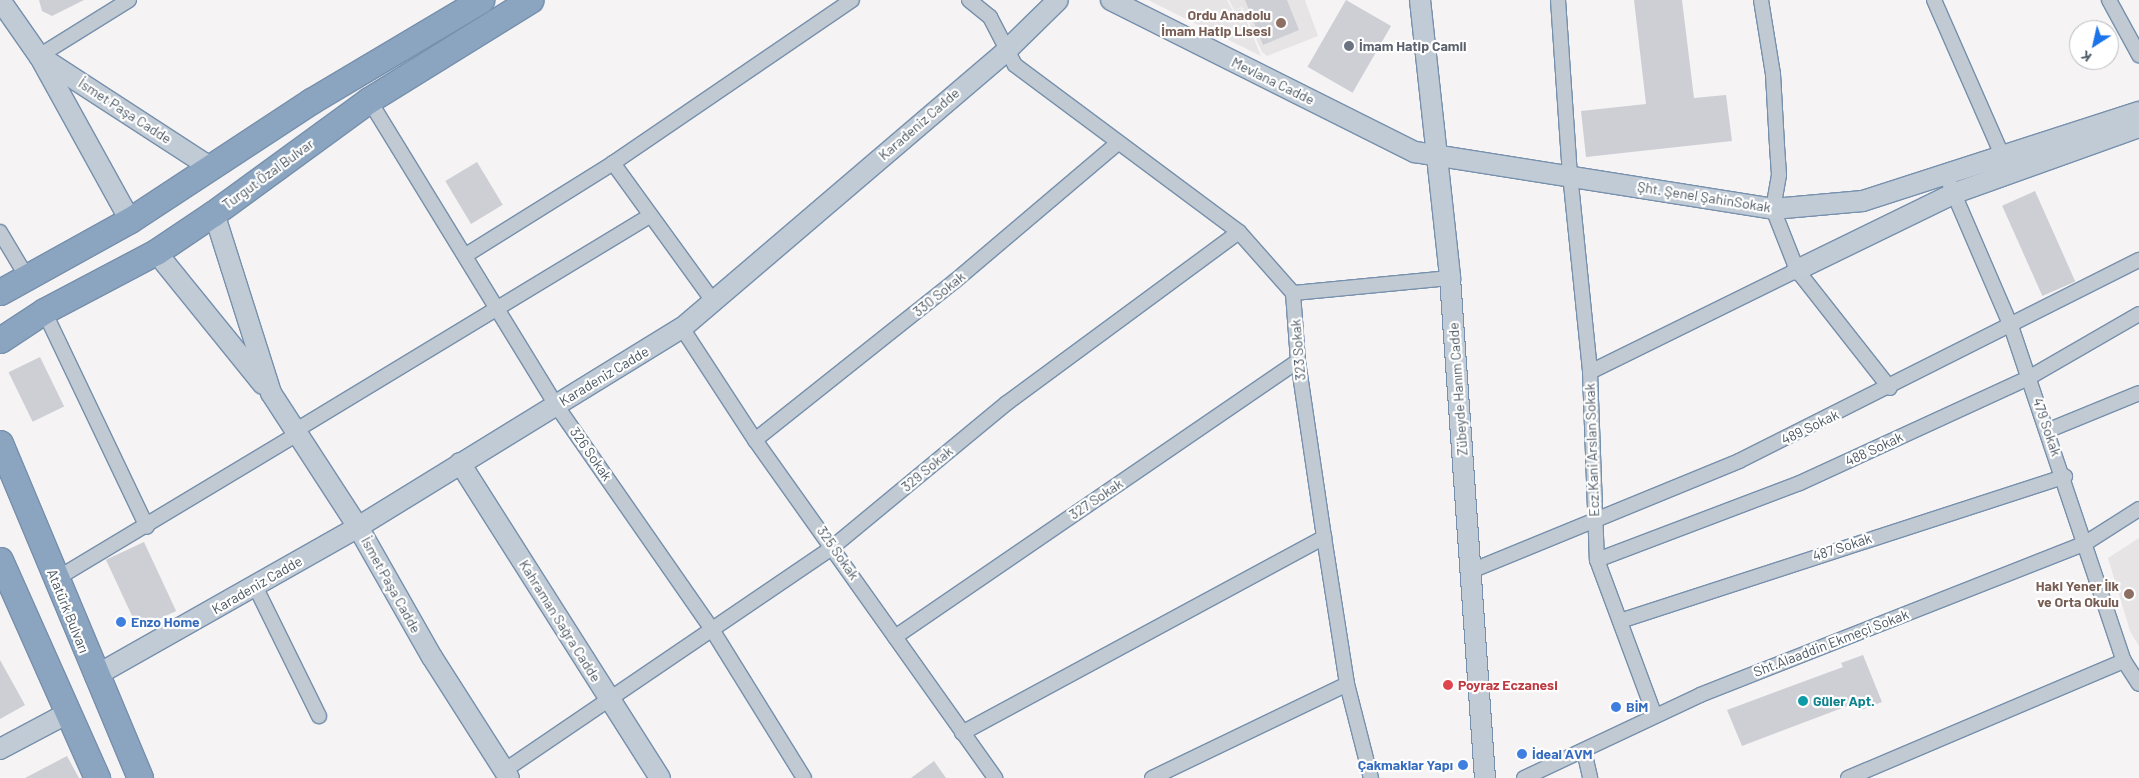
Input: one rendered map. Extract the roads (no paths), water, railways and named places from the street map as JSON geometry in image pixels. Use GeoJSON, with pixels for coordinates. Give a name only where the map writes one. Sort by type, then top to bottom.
{"type":"FeatureCollection","features":[{"type":"Feature","properties":{"kind":"highway"},"geometry":{"type":"LineString","coordinates":[[0,292],[28,279],[130,220],[210,167],[481,0]]}},
{"type":"Feature","properties":{"kind":"highway","name":"Turgut Özal Bulvar"},"geometry":{"type":"LineString","coordinates":[[0,340],[44,311],[156,252],[214,214],[369,100],[530,0]]}},
{"type":"Feature","properties":{"kind":"highway","name":"Atatürk Bulvarı"},"geometry":{"type":"LineString","coordinates":[[0,443],[95,676],[140,778]]}},
{"type":"Feature","properties":{"kind":"highway"},"geometry":{"type":"LineString","coordinates":[[0,560],[66,714],[97,778]]}},
{"type":"Feature","properties":{"kind":"street","name":"İsmet Paşa Cadde"},"geometry":{"type":"LineString","coordinates":[[0,0],[39,56],[130,220]]}},
{"type":"Feature","properties":{"kind":"street"},"geometry":{"type":"LineString","coordinates":[[39,56],[129,0]]}},
{"type":"Feature","properties":{"kind":"street"},"geometry":{"type":"LineString","coordinates":[[466,255],[613,162],[852,0]]}},
{"type":"Feature","properties":{"kind":"street"},"geometry":{"type":"LineString","coordinates":[[969,0],[990,17],[1015,65],[1239,232],[1293,293],[1450,278]]}},
{"type":"Feature","properties":{"kind":"street","name":"Karadeniz Cadde"},"geometry":{"type":"LineString","coordinates":[[95,676],[358,527],[682,328],[1008,50],[1058,0]]}},
{"type":"Feature","properties":{"kind":"street","name":"Mevlana Cadde"},"geometry":{"type":"LineString","coordinates":[[1111,0],[1415,152],[1436,158]]}},
{"type":"Feature","properties":{"kind":"street","name":"Zübeyde Hanım Cadde"},"geometry":{"type":"LineString","coordinates":[[1420,0],[1450,278],[1485,778]]}},
{"type":"Feature","properties":{"kind":"street","name":"Ecz.Kani Arslan Sokak"},"geometry":{"type":"LineString","coordinates":[[1558,0],[1570,174],[1590,372],[1594,521],[1598,560],[1655,716]]}},
{"type":"Feature","properties":{"kind":"street"},"geometry":{"type":"LineString","coordinates":[[1761,0],[1773,74],[1779,175],[1773,209],[1797,270],[1890,388]]}},
{"type":"Feature","properties":{"kind":"street"},"geometry":{"type":"LineString","coordinates":[[1934,0],[2002,157]]}},
{"type":"Feature","properties":{"kind":"street"},"geometry":{"type":"LineString","coordinates":[[2109,0],[2139,56]]}},
{"type":"Feature","properties":{"kind":"street","name":"İsmet Paşa Cadde"},"geometry":{"type":"LineString","coordinates":[[39,56],[210,167]]}},
{"type":"Feature","properties":{"kind":"street","name":"326 Sokak"},"geometry":{"type":"LineString","coordinates":[[369,100],[556,404],[711,628],[804,778]]}},
{"type":"Feature","properties":{"kind":"street","name":"Şht. Şenel ŞahinSokak"},"geometry":{"type":"LineString","coordinates":[[1436,158],[1570,174],[1773,209],[1863,201],[2139,112]]}},
{"type":"Feature","properties":{"kind":"street"},"geometry":{"type":"LineString","coordinates":[[1590,372],[1955,192],[2139,127]]}},
{"type":"Feature","properties":{"kind":"street","name":"330 Sokak"},"geometry":{"type":"LineString","coordinates":[[755,440],[955,281],[1118,143]]}},
{"type":"Feature","properties":{"kind":"street"},"geometry":{"type":"LineString","coordinates":[[613,162],[650,216],[713,301]]}},
{"type":"Feature","properties":{"kind":"street","name":"479 Sokak"},"geometry":{"type":"LineString","coordinates":[[1945,173],[1955,192],[2011,326],[2065,476],[2084,544],[2124,661],[2139,684]]}},
{"type":"Feature","properties":{"kind":"street","name":"İsmet Paşa Cadde"},"geometry":{"type":"LineString","coordinates":[[214,214],[271,393]]}},
{"type":"Feature","properties":{"kind":"street"},"geometry":{"type":"LineString","coordinates":[[56,579],[147,527],[497,307],[650,216]]}},
{"type":"Feature","properties":{"kind":"street"},"geometry":{"type":"LineString","coordinates":[[0,232],[28,279]]}},
{"type":"Feature","properties":{"kind":"street","name":"329 Sokak"},"geometry":{"type":"LineString","coordinates":[[507,774],[608,696],[834,546],[1007,403],[1239,232]]}},
{"type":"Feature","properties":{"kind":"street","name":"İsmet Paşa Cadde"},"geometry":{"type":"LineString","coordinates":[[156,252],[271,393],[299,431],[358,527],[432,657],[507,774]]}},
{"type":"Feature","properties":{"kind":"street","name":"489 Sokak"},"geometry":{"type":"LineString","coordinates":[[1470,571],[1738,461],[1890,388],[2139,260]]}},
{"type":"Feature","properties":{"kind":"street","name":"323 Sokak"},"geometry":{"type":"LineString","coordinates":[[1293,293],[1298,361],[1347,684],[1370,778]]}},
{"type":"Feature","properties":{"kind":"street"},"geometry":{"type":"LineString","coordinates":[[44,311],[147,527]]}},
{"type":"Feature","properties":{"kind":"street","name":"488 Sokak"},"geometry":{"type":"LineString","coordinates":[[1598,560],[1800,482],[2030,377],[2139,314]]}},
{"type":"Feature","properties":{"kind":"street","name":"325 Sokak"},"geometry":{"type":"LineString","coordinates":[[682,328],[755,440],[834,546],[895,637],[995,778]]}},
{"type":"Feature","properties":{"kind":"street","name":"327 Sokak"},"geometry":{"type":"LineString","coordinates":[[895,637],[1298,361]]}},
{"type":"Feature","properties":{"kind":"street"},"geometry":{"type":"LineString","coordinates":[[2049,430],[2139,393]]}},
{"type":"Feature","properties":{"kind":"street","name":"Kahraman Sağra Cadde"},"geometry":{"type":"LineString","coordinates":[[460,463],[660,778]]}},
{"type":"Feature","properties":{"kind":"street","name":"487 Sokak"},"geometry":{"type":"LineString","coordinates":[[1620,621],[2065,476]]}},
{"type":"Feature","properties":{"kind":"street","name":"Sht.Alaaddin Ekmeçi Sokak"},"geometry":{"type":"LineString","coordinates":[[1524,778],[1700,695],[2084,544],[2139,509]]}},
{"type":"Feature","properties":{"kind":"street"},"geometry":{"type":"LineString","coordinates":[[962,733],[1324,537]]}},
{"type":"Feature","properties":{"kind":"street"},"geometry":{"type":"LineString","coordinates":[[255,586],[319,716]]}},
{"type":"Feature","properties":{"kind":"street"},"geometry":{"type":"LineString","coordinates":[[1848,778],[2124,661]]}},
{"type":"Feature","properties":{"kind":"street"},"geometry":{"type":"LineString","coordinates":[[1152,778],[1347,684]]}},
{"type":"Feature","properties":{"kind":"street"},"geometry":{"type":"LineString","coordinates":[[0,749],[66,714]]}},
{"type":"Feature","properties":{"kind":"street"},"geometry":{"type":"LineString","coordinates":[[1584,750],[1590,778]]}},
{"type":"Feature","properties":{"kind":"place","name":"Ordu Anadolu İmam Hatip Lisesi"},"geometry":{"type":"Point","coordinates":[1281,23]}},
{"type":"Feature","properties":{"kind":"place","name":"İmam Hatip Camii"},"geometry":{"type":"Point","coordinates":[1349,46]}},
{"type":"Feature","properties":{"kind":"place","name":"Haki Yener İlk ve Orta Okulu"},"geometry":{"type":"Point","coordinates":[2129,594]}},
{"type":"Feature","properties":{"kind":"place","name":"Enzo Home"},"geometry":{"type":"Point","coordinates":[121,622]}},
{"type":"Feature","properties":{"kind":"place","name":"Poyraz Eczanesi"},"geometry":{"type":"Point","coordinates":[1448,685]}},
{"type":"Feature","properties":{"kind":"place","name":"Güler Apt."},"geometry":{"type":"Point","coordinates":[1803,701]}},
{"type":"Feature","properties":{"kind":"place","name":"BİM"},"geometry":{"type":"Point","coordinates":[1616,707]}},
{"type":"Feature","properties":{"kind":"place","name":"İdeal AVM"},"geometry":{"type":"Point","coordinates":[1522,754]}},
{"type":"Feature","properties":{"kind":"place","name":"Çakmaklar Yapı"},"geometry":{"type":"Point","coordinates":[1463,765]}}]}
